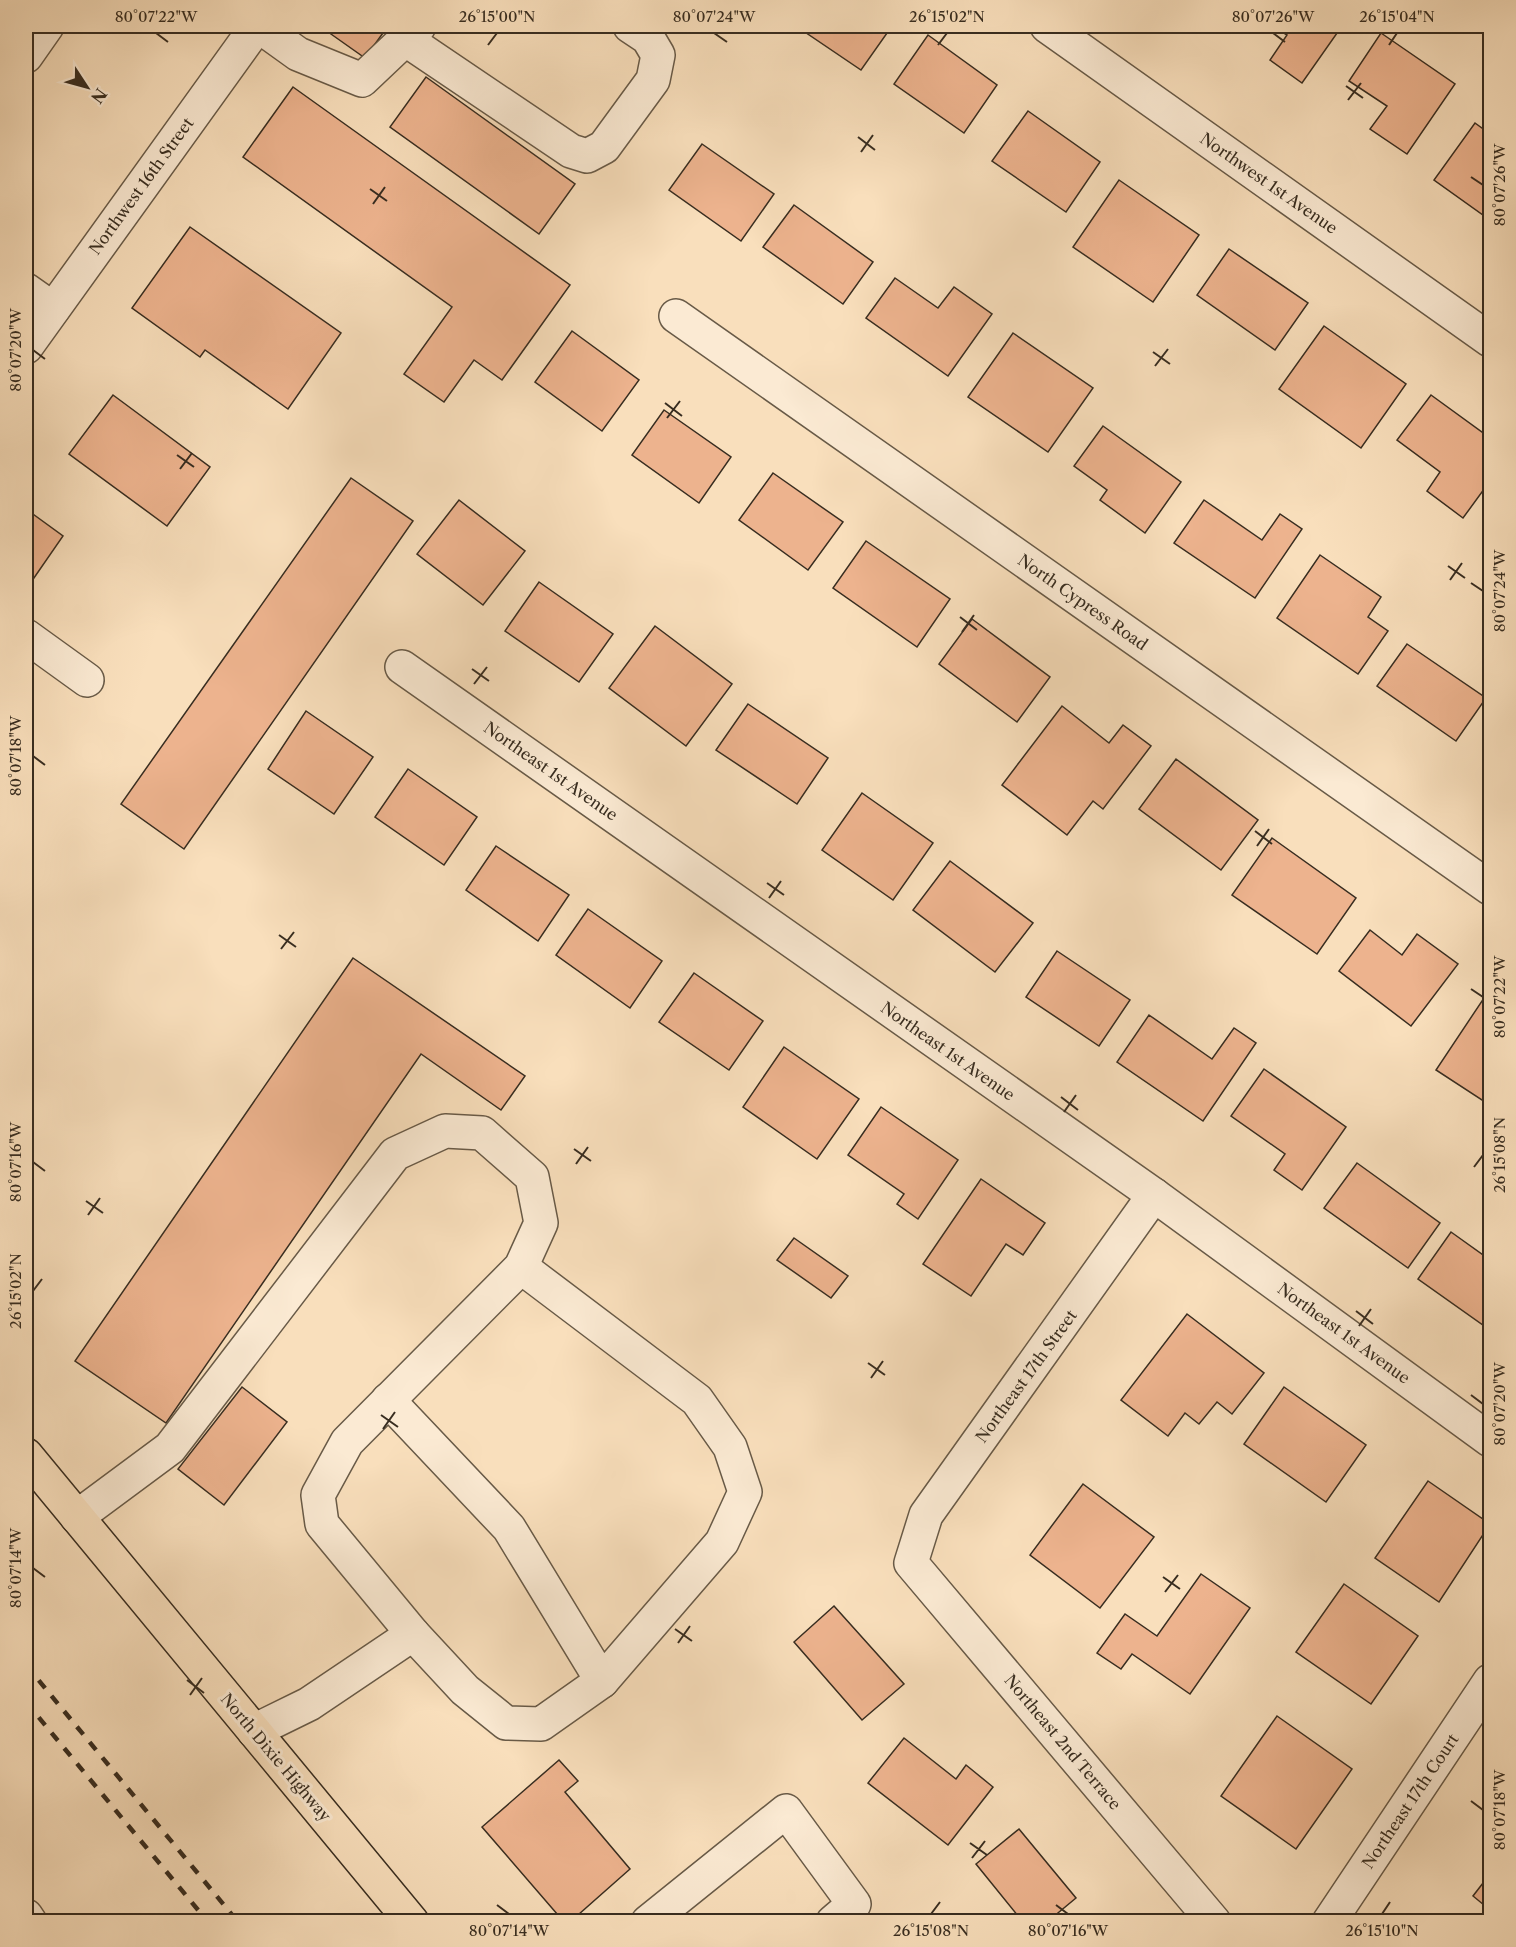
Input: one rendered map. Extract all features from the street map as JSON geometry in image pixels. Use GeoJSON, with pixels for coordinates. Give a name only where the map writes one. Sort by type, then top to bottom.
{"type":"FeatureCollection","features":[{"type":"Feature","properties":{"kind":"main road","name":"North Dixie Highway"},"geometry":{"type":"LineString","coordinates":[[26,1455],[412,1922]]}},
{"type":"Feature","properties":{"kind":"street"},"geometry":{"type":"LineString","coordinates":[[26,56],[47,26]]}},
{"type":"Feature","properties":{"kind":"street"},"geometry":{"type":"LineString","coordinates":[[258,26],[298,54],[362,80],[412,32],[571,151],[587,156],[603,147],[652,80],[658,55],[648,38],[630,26]]}},
{"type":"Feature","properties":{"kind":"street","name":"Northwest 16th Street"},"geometry":{"type":"LineString","coordinates":[[26,347],[258,26]]}},
{"type":"Feature","properties":{"kind":"street","name":"Northwest 1st Avenue"},"geometry":{"type":"LineString","coordinates":[[1047,26],[1491,340]]}},
{"type":"Feature","properties":{"kind":"street"},"geometry":{"type":"LineString","coordinates":[[26,290],[53,309]]}},
{"type":"Feature","properties":{"kind":"street","name":"North Cypress Road"},"geometry":{"type":"LineString","coordinates":[[676,316],[1491,888]]}},
{"type":"Feature","properties":{"kind":"street"},"geometry":{"type":"LineString","coordinates":[[26,636],[87,680]]}},
{"type":"Feature","properties":{"kind":"street","name":"Northeast 1st Avenue"},"geometry":{"type":"LineString","coordinates":[[402,666],[1154,1196],[1491,1440]]}},
{"type":"Feature","properties":{"kind":"street"},"geometry":{"type":"LineString","coordinates":[[77,1517],[170,1448],[395,1154],[445,1131],[482,1133],[532,1177],[541,1223],[521,1267],[347,1442],[318,1495],[322,1524],[413,1634],[465,1690],[506,1723],[541,1724],[602,1681],[722,1542],[745,1492],[730,1447],[697,1400],[521,1267]]}},
{"type":"Feature","properties":{"kind":"street","name":"Northeast 17th Street"},"geometry":{"type":"LineString","coordinates":[[911,1563],[926,1515],[1154,1196]]}},
{"type":"Feature","properties":{"kind":"street"},"geometry":{"type":"LineString","coordinates":[[388,1400],[509,1528],[602,1681]]}},
{"type":"Feature","properties":{"kind":"street","name":"Northeast 2nd Terrace"},"geometry":{"type":"LineString","coordinates":[[911,1563],[1214,1922]]}},
{"type":"Feature","properties":{"kind":"street"},"geometry":{"type":"LineString","coordinates":[[254,1731],[309,1704],[413,1634]]}},
{"type":"Feature","properties":{"kind":"street","name":"Northeast 17th Court"},"geometry":{"type":"LineString","coordinates":[[1329,1922],[1491,1681]]}},
{"type":"Feature","properties":{"kind":"street"},"geometry":{"type":"LineString","coordinates":[[648,1922],[786,1811],[852,1916]]}},
{"type":"Feature","properties":{"kind":"street"},"geometry":{"type":"LineString","coordinates":[[26,1916],[30,1922]]}},
{"type":"Feature","properties":{"kind":"building"},"geometry":{"type":"Polygon","coordinates":[[[322,26],[388,26],[365,58],[322,26]]]}},
{"type":"Feature","properties":{"kind":"building"},"geometry":{"type":"Polygon","coordinates":[[[796,26],[892,26],[861,70],[796,26]]]}},
{"type":"Feature","properties":{"kind":"building"},"geometry":{"type":"Polygon","coordinates":[[[1273,26],[1342,26],[1302,83],[1270,60],[1287,35],[1273,26]]]}},
{"type":"Feature","properties":{"kind":"building"},"geometry":{"type":"Polygon","coordinates":[[[1381,33],[1455,84],[1407,154],[1370,129],[1387,106],[1349,81],[1381,33]]]}},
{"type":"Feature","properties":{"kind":"building"},"geometry":{"type":"Polygon","coordinates":[[[928,35],[997,85],[964,133],[894,84],[928,35]]]}},
{"type":"Feature","properties":{"kind":"building"},"geometry":{"type":"Polygon","coordinates":[[[426,77],[575,184],[539,234],[390,127],[426,77]]]}},
{"type":"Feature","properties":{"kind":"building"},"geometry":{"type":"Polygon","coordinates":[[[293,87],[570,285],[502,380],[474,360],[444,402],[404,374],[452,307],[243,157],[293,87]]]}},
{"type":"Feature","properties":{"kind":"building"},"geometry":{"type":"Polygon","coordinates":[[[1028,111],[1100,162],[1066,212],[992,161],[1028,111]]]}},
{"type":"Feature","properties":{"kind":"building"},"geometry":{"type":"Polygon","coordinates":[[[1475,123],[1490,134],[1490,220],[1434,180],[1475,123]]]}},
{"type":"Feature","properties":{"kind":"building"},"geometry":{"type":"Polygon","coordinates":[[[702,144],[774,194],[741,241],[669,190],[702,144]]]}},
{"type":"Feature","properties":{"kind":"building"},"geometry":{"type":"Polygon","coordinates":[[[1119,180],[1199,235],[1153,302],[1073,247],[1119,180]]]}},
{"type":"Feature","properties":{"kind":"building"},"geometry":{"type":"Polygon","coordinates":[[[794,205],[873,262],[843,304],[763,247],[794,205]]]}},
{"type":"Feature","properties":{"kind":"building"},"geometry":{"type":"Polygon","coordinates":[[[190,227],[341,333],[288,409],[205,350],[200,357],[132,308],[190,227]]]}},
{"type":"Feature","properties":{"kind":"building"},"geometry":{"type":"Polygon","coordinates":[[[1229,249],[1308,303],[1275,350],[1197,295],[1229,249]]]}},
{"type":"Feature","properties":{"kind":"building"},"geometry":{"type":"Polygon","coordinates":[[[895,278],[938,308],[954,287],[992,314],[948,376],[866,318],[895,278]]]}},
{"type":"Feature","properties":{"kind":"building"},"geometry":{"type":"Polygon","coordinates":[[[1324,326],[1406,384],[1361,448],[1279,389],[1324,326]]]}},
{"type":"Feature","properties":{"kind":"building"},"geometry":{"type":"Polygon","coordinates":[[[572,331],[639,380],[602,431],[535,382],[572,331]]]}},
{"type":"Feature","properties":{"kind":"building"},"geometry":{"type":"Polygon","coordinates":[[[1013,333],[1093,388],[1048,452],[968,397],[1013,333]]]}},
{"type":"Feature","properties":{"kind":"building"},"geometry":{"type":"Polygon","coordinates":[[[113,395],[210,467],[167,526],[69,454],[113,395]]]}},
{"type":"Feature","properties":{"kind":"building"},"geometry":{"type":"Polygon","coordinates":[[[1431,395],[1490,438],[1490,481],[1463,518],[1427,491],[1440,472],[1397,440],[1431,395]]]}},
{"type":"Feature","properties":{"kind":"building"},"geometry":{"type":"Polygon","coordinates":[[[664,410],[731,457],[699,503],[632,455],[664,410]]]}},
{"type":"Feature","properties":{"kind":"building"},"geometry":{"type":"Polygon","coordinates":[[[1103,426],[1181,482],[1145,533],[1100,500],[1107,490],[1074,466],[1103,426]]]}},
{"type":"Feature","properties":{"kind":"building"},"geometry":{"type":"Polygon","coordinates":[[[773,473],[843,522],[808,570],[739,520],[773,473]]]}},
{"type":"Feature","properties":{"kind":"building"},"geometry":{"type":"Polygon","coordinates":[[[351,478],[413,521],[184,849],[121,804],[351,478]]]}},
{"type":"Feature","properties":{"kind":"building"},"geometry":{"type":"Polygon","coordinates":[[[459,500],[525,551],[483,605],[417,554],[459,500]]]}},
{"type":"Feature","properties":{"kind":"building"},"geometry":{"type":"Polygon","coordinates":[[[1204,500],[1262,540],[1280,514],[1302,529],[1255,598],[1174,543],[1204,500]]]}},
{"type":"Feature","properties":{"kind":"building"},"geometry":{"type":"Polygon","coordinates":[[[26,509],[63,536],[27,588],[26,587],[26,509]]]}},
{"type":"Feature","properties":{"kind":"building"},"geometry":{"type":"Polygon","coordinates":[[[866,541],[950,599],[917,647],[833,588],[866,541]]]}},
{"type":"Feature","properties":{"kind":"building"},"geometry":{"type":"Polygon","coordinates":[[[1320,555],[1381,597],[1368,617],[1388,631],[1358,674],[1277,618],[1320,555]]]}},
{"type":"Feature","properties":{"kind":"building"},"geometry":{"type":"Polygon","coordinates":[[[539,582],[613,634],[579,682],[505,631],[539,582]]]}},
{"type":"Feature","properties":{"kind":"building"},"geometry":{"type":"Polygon","coordinates":[[[972,619],[1050,677],[1017,722],[939,664],[972,619]]]}},
{"type":"Feature","properties":{"kind":"building"},"geometry":{"type":"Polygon","coordinates":[[[655,626],[732,684],[686,746],[609,688],[655,626]]]}},
{"type":"Feature","properties":{"kind":"building"},"geometry":{"type":"Polygon","coordinates":[[[1407,644],[1486,698],[1456,741],[1377,686],[1407,644]]]}},
{"type":"Feature","properties":{"kind":"building"},"geometry":{"type":"Polygon","coordinates":[[[748,704],[828,758],[797,804],[716,750],[748,704]]]}},
{"type":"Feature","properties":{"kind":"building"},"geometry":{"type":"Polygon","coordinates":[[[1062,706],[1109,743],[1123,725],[1151,746],[1103,809],[1093,801],[1067,835],[1002,785],[1062,706]]]}},
{"type":"Feature","properties":{"kind":"building"},"geometry":{"type":"Polygon","coordinates":[[[306,711],[373,757],[334,814],[268,769],[306,711]]]}},
{"type":"Feature","properties":{"kind":"building"},"geometry":{"type":"Polygon","coordinates":[[[1176,759],[1258,820],[1221,870],[1139,809],[1176,759]]]}},
{"type":"Feature","properties":{"kind":"building"},"geometry":{"type":"Polygon","coordinates":[[[408,769],[477,817],[444,865],[375,817],[408,769]]]}},
{"type":"Feature","properties":{"kind":"building"},"geometry":{"type":"Polygon","coordinates":[[[862,793],[933,843],[893,900],[822,850],[862,793]]]}},
{"type":"Feature","properties":{"kind":"building"},"geometry":{"type":"Polygon","coordinates":[[[1272,838],[1356,898],[1317,954],[1232,895],[1272,838]]]}},
{"type":"Feature","properties":{"kind":"building"},"geometry":{"type":"Polygon","coordinates":[[[496,846],[569,895],[538,941],[466,890],[496,846]]]}},
{"type":"Feature","properties":{"kind":"building"},"geometry":{"type":"Polygon","coordinates":[[[950,861],[1033,923],[995,972],[913,910],[950,861]]]}},
{"type":"Feature","properties":{"kind":"building"},"geometry":{"type":"Polygon","coordinates":[[[588,909],[662,961],[630,1008],[556,955],[588,909]]]}},
{"type":"Feature","properties":{"kind":"building"},"geometry":{"type":"Polygon","coordinates":[[[1370,930],[1402,955],[1417,934],[1458,964],[1411,1026],[1339,971],[1370,930]]]}},
{"type":"Feature","properties":{"kind":"building"},"geometry":{"type":"Polygon","coordinates":[[[1057,951],[1130,1000],[1099,1046],[1026,997],[1057,951]]]}},
{"type":"Feature","properties":{"kind":"building"},"geometry":{"type":"Polygon","coordinates":[[[353,958],[525,1076],[501,1110],[421,1054],[166,1423],[75,1361],[353,958]]]}},
{"type":"Feature","properties":{"kind":"building"},"geometry":{"type":"Polygon","coordinates":[[[694,973],[763,1021],[729,1070],[659,1022],[694,973]]]}},
{"type":"Feature","properties":{"kind":"building"},"geometry":{"type":"Polygon","coordinates":[[[1486,995],[1490,998],[1490,1094],[1485,1102],[1436,1070],[1486,995]]]}},
{"type":"Feature","properties":{"kind":"building"},"geometry":{"type":"Polygon","coordinates":[[[1149,1015],[1212,1059],[1234,1028],[1256,1043],[1203,1121],[1117,1062],[1149,1015]]]}},
{"type":"Feature","properties":{"kind":"building"},"geometry":{"type":"Polygon","coordinates":[[[784,1047],[859,1099],[817,1159],[743,1107],[784,1047]]]}},
{"type":"Feature","properties":{"kind":"building"},"geometry":{"type":"Polygon","coordinates":[[[1264,1069],[1346,1127],[1302,1190],[1274,1170],[1285,1154],[1231,1116],[1264,1069]]]}},
{"type":"Feature","properties":{"kind":"building"},"geometry":{"type":"Polygon","coordinates":[[[881,1107],[958,1160],[918,1219],[897,1204],[904,1194],[848,1155],[881,1107]]]}},
{"type":"Feature","properties":{"kind":"building"},"geometry":{"type":"Polygon","coordinates":[[[1357,1163],[1440,1223],[1408,1268],[1324,1208],[1357,1163]]]}},
{"type":"Feature","properties":{"kind":"building"},"geometry":{"type":"Polygon","coordinates":[[[981,1179],[1045,1223],[1023,1255],[1006,1244],[971,1296],[923,1264],[981,1179]]]}},
{"type":"Feature","properties":{"kind":"building"},"geometry":{"type":"Polygon","coordinates":[[[1451,1232],[1490,1260],[1490,1330],[1418,1279],[1451,1232]]]}},
{"type":"Feature","properties":{"kind":"building"},"geometry":{"type":"Polygon","coordinates":[[[794,1238],[848,1276],[831,1298],[777,1260],[794,1238]]]}},
{"type":"Feature","properties":{"kind":"building"},"geometry":{"type":"Polygon","coordinates":[[[1187,1314],[1264,1373],[1232,1414],[1217,1402],[1199,1424],[1185,1413],[1168,1436],[1121,1400],[1187,1314]]]}},
{"type":"Feature","properties":{"kind":"building"},"geometry":{"type":"Polygon","coordinates":[[[242,1387],[287,1422],[224,1505],[178,1469],[242,1387]]]}},
{"type":"Feature","properties":{"kind":"building"},"geometry":{"type":"Polygon","coordinates":[[[1284,1387],[1366,1445],[1326,1502],[1244,1444],[1284,1387]]]}},
{"type":"Feature","properties":{"kind":"building"},"geometry":{"type":"Polygon","coordinates":[[[1428,1481],[1490,1524],[1439,1602],[1375,1558],[1428,1481]]]}},
{"type":"Feature","properties":{"kind":"building"},"geometry":{"type":"Polygon","coordinates":[[[1083,1484],[1154,1537],[1100,1608],[1030,1555],[1083,1484]]]}},
{"type":"Feature","properties":{"kind":"building"},"geometry":{"type":"Polygon","coordinates":[[[1201,1574],[1250,1608],[1190,1694],[1132,1654],[1121,1669],[1097,1653],[1125,1614],[1157,1636],[1201,1574]]]}},
{"type":"Feature","properties":{"kind":"building"},"geometry":{"type":"Polygon","coordinates":[[[1344,1584],[1418,1636],[1371,1704],[1296,1652],[1344,1584]]]}},
{"type":"Feature","properties":{"kind":"building"},"geometry":{"type":"Polygon","coordinates":[[[834,1606],[904,1684],[862,1720],[794,1642],[834,1606]]]}},
{"type":"Feature","properties":{"kind":"building"},"geometry":{"type":"Polygon","coordinates":[[[1277,1716],[1352,1769],[1296,1849],[1221,1796],[1277,1716]]]}},
{"type":"Feature","properties":{"kind":"building"},"geometry":{"type":"Polygon","coordinates":[[[904,1738],[956,1779],[966,1765],[993,1787],[948,1845],[868,1783],[904,1738]]]}},
{"type":"Feature","properties":{"kind":"building"},"geometry":{"type":"Polygon","coordinates":[[[559,1760],[578,1781],[565,1792],[630,1869],[570,1922],[564,1922],[482,1827],[559,1760]]]}},
{"type":"Feature","properties":{"kind":"building"},"geometry":{"type":"Polygon","coordinates":[[[1019,1829],[1076,1898],[1047,1922],[1023,1922],[976,1864],[1019,1829]]]}},
{"type":"Feature","properties":{"kind":"building"},"geometry":{"type":"Polygon","coordinates":[[[1490,1874],[1490,1910],[1473,1896],[1490,1874]]]}},
{"type":"Feature","properties":{"kind":"railway"},"geometry":{"type":"LineString","coordinates":[[26,1665],[238,1922]]}},
{"type":"Feature","properties":{"kind":"railway"},"geometry":{"type":"LineString","coordinates":[[26,1702],[208,1922]]}}]}
